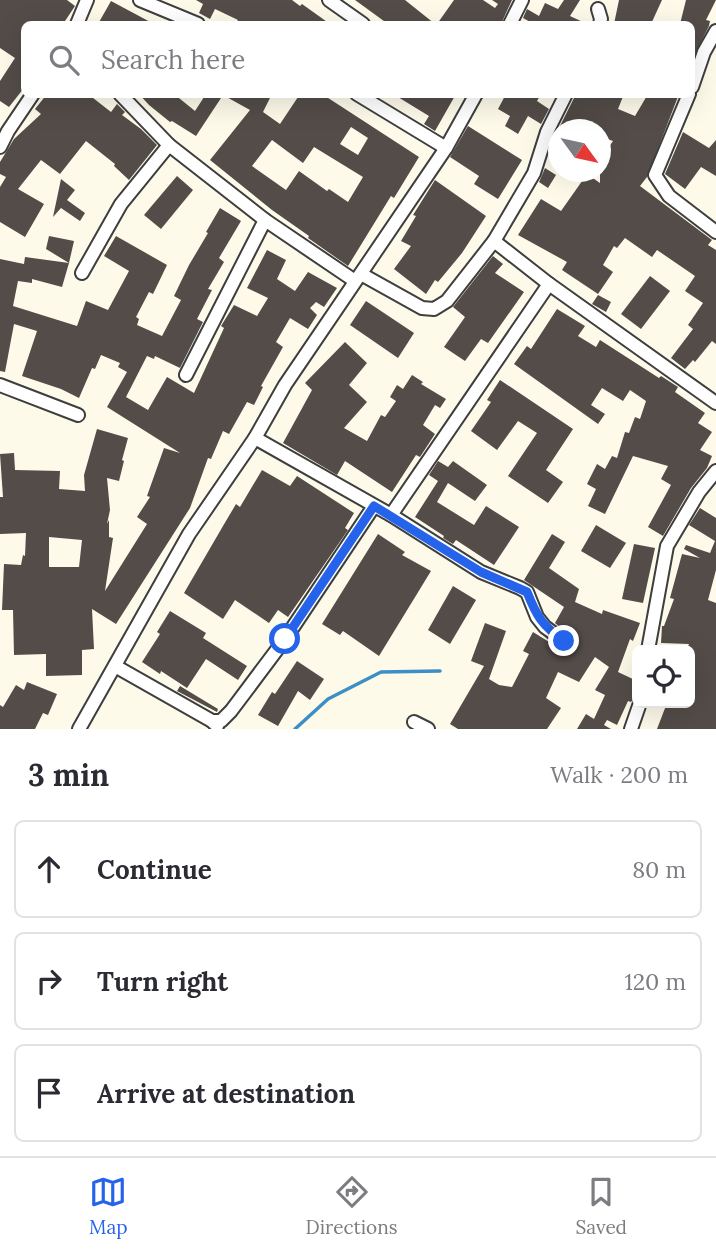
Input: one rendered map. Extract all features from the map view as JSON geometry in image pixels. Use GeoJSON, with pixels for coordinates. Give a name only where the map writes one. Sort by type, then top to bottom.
{"type":"FeatureCollection","features":[{"type":"Feature","properties":{"kind":"street"},"geometry":{"type":"LineString","coordinates":[[78,21],[88,0]]}},
{"type":"Feature","properties":{"kind":"street"},"geometry":{"type":"LineString","coordinates":[[140,0],[191,21]]}},
{"type":"Feature","properties":{"kind":"street"},"geometry":{"type":"LineString","coordinates":[[329,0],[359,21]]}},
{"type":"Feature","properties":{"kind":"street"},"geometry":{"type":"LineString","coordinates":[[512,21],[522,0]]}},
{"type":"Feature","properties":{"kind":"street"},"geometry":{"type":"LineString","coordinates":[[598,9],[601,21]]}},
{"type":"Feature","properties":{"kind":"street"},"geometry":{"type":"LineString","coordinates":[[695,76],[716,31]]}},
{"type":"Feature","properties":{"kind":"street"},"geometry":{"type":"LineString","coordinates":[[0,147],[30,98]]}},
{"type":"Feature","properties":{"kind":"street"},"geometry":{"type":"LineString","coordinates":[[124,98],[169,145],[265,220],[358,277],[422,308],[434,309],[447,301],[494,240],[534,173],[547,132],[564,98]]}},
{"type":"Feature","properties":{"kind":"street"},"geometry":{"type":"LineString","coordinates":[[364,98],[446,148]]}},
{"type":"Feature","properties":{"kind":"street"},"geometry":{"type":"LineString","coordinates":[[79,729],[189,534],[255,438],[285,385],[446,148],[473,98]]}},
{"type":"Feature","properties":{"kind":"street"},"geometry":{"type":"LineString","coordinates":[[687,98],[655,175],[669,196],[716,232]]}},
{"type":"Feature","properties":{"kind":"street"},"geometry":{"type":"LineString","coordinates":[[82,273],[121,204],[169,145]]}},
{"type":"Feature","properties":{"kind":"street"},"geometry":{"type":"LineString","coordinates":[[186,375],[265,220]]}},
{"type":"Feature","properties":{"kind":"street"},"geometry":{"type":"LineString","coordinates":[[494,240],[549,284],[716,403]]}},
{"type":"Feature","properties":{"kind":"street"},"geometry":{"type":"LineString","coordinates":[[391,515],[549,284]]}},
{"type":"Feature","properties":{"kind":"street"},"geometry":{"type":"LineString","coordinates":[[0,385],[78,415]]}},
{"type":"Feature","properties":{"kind":"street"},"geometry":{"type":"LineString","coordinates":[[255,438],[391,515],[481,572],[527,592],[537,617],[545,627],[564,641]]}},
{"type":"Feature","properties":{"kind":"street"},"geometry":{"type":"LineString","coordinates":[[649,645],[667,546],[699,492],[716,471]]}},
{"type":"Feature","properties":{"kind":"street"},"geometry":{"type":"LineString","coordinates":[[115,666],[216,725],[231,711],[285,639],[374,506]]}},
{"type":"Feature","properties":{"kind":"street"},"geometry":{"type":"LineString","coordinates":[[631,729],[638,708]]}},
{"type":"Feature","properties":{"kind":"street"},"geometry":{"type":"LineString","coordinates":[[414,722],[428,729]]}},
{"type":"Feature","properties":{"kind":"building"},"geometry":{"type":"Polygon","coordinates":[[[0,0],[67,0],[75,6],[65,21],[21,21],[21,92],[9,107],[0,101],[0,81],[15,58],[0,48],[0,0]]]}},
{"type":"Feature","properties":{"kind":"building"},"geometry":{"type":"Polygon","coordinates":[[[196,0],[292,0],[326,21],[237,21],[215,9],[210,19],[199,13],[203,4],[196,0]]]}},
{"type":"Feature","properties":{"kind":"building"},"geometry":{"type":"Polygon","coordinates":[[[355,0],[405,0],[431,21],[384,21],[355,0]]]}},
{"type":"Feature","properties":{"kind":"building"},"geometry":{"type":"Polygon","coordinates":[[[454,0],[483,0],[495,8],[498,4],[492,0],[512,0],[502,21],[439,21],[454,0]]]}},
{"type":"Feature","properties":{"kind":"building"},"geometry":{"type":"Polygon","coordinates":[[[564,0],[580,0],[570,16],[581,21],[528,21],[523,18],[527,9],[539,16],[545,3],[558,9],[564,0]]]}},
{"type":"Feature","properties":{"kind":"building"},"geometry":{"type":"Polygon","coordinates":[[[619,0],[662,0],[652,21],[615,21],[619,0]]]}},
{"type":"Feature","properties":{"kind":"building"},"geometry":{"type":"Polygon","coordinates":[[[686,0],[716,0],[706,20],[710,21],[709,26],[695,54],[695,21],[681,21],[686,0]]]}},
{"type":"Feature","properties":{"kind":"building"},"geometry":{"type":"Polygon","coordinates":[[[111,1],[148,21],[100,21],[111,1]]]}},
{"type":"Feature","properties":{"kind":"building"},"geometry":{"type":"Polygon","coordinates":[[[44,98],[93,98],[111,112],[117,104],[125,112],[122,115],[157,145],[129,180],[115,164],[86,141],[60,174],[41,160],[18,189],[44,204],[25,237],[0,222],[0,187],[6,177],[0,174],[0,162],[14,139],[41,114],[35,109],[44,98]]]}},
{"type":"Feature","properties":{"kind":"building"},"geometry":{"type":"Polygon","coordinates":[[[143,98],[179,98],[195,111],[203,98],[221,98],[196,136],[170,122],[143,98]]]}},
{"type":"Feature","properties":{"kind":"building"},"geometry":{"type":"Polygon","coordinates":[[[228,98],[270,98],[263,112],[280,124],[297,98],[328,98],[419,157],[394,198],[391,196],[348,266],[308,238],[309,236],[210,160],[250,110],[228,98]],[[351,127],[340,144],[358,155],[368,138],[351,127]],[[272,140],[252,166],[286,190],[299,171],[348,202],[363,177],[314,147],[303,163],[272,140]]]}},
{"type":"Feature","properties":{"kind":"building"},"geometry":{"type":"Polygon","coordinates":[[[400,98],[454,98],[435,131],[424,124],[429,116],[400,98]]]}},
{"type":"Feature","properties":{"kind":"building"},"geometry":{"type":"Polygon","coordinates":[[[504,98],[539,98],[537,101],[549,109],[541,124],[528,116],[518,134],[505,126],[510,116],[498,109],[504,98]]]}},
{"type":"Feature","properties":{"kind":"building"},"geometry":{"type":"Polygon","coordinates":[[[574,98],[622,98],[618,109],[635,116],[646,98],[677,98],[647,177],[640,186],[712,240],[708,245],[716,250],[716,344],[712,341],[695,362],[693,360],[685,369],[671,358],[693,329],[688,325],[703,303],[685,291],[695,276],[657,250],[652,257],[625,238],[617,248],[614,246],[603,265],[613,272],[598,294],[562,270],[567,262],[518,235],[541,199],[561,211],[581,182],[611,182],[611,119],[564,119],[574,98]]]}},
{"type":"Feature","properties":{"kind":"building"},"geometry":{"type":"Polygon","coordinates":[[[468,126],[522,160],[498,199],[474,184],[479,176],[450,157],[468,126]]]}},
{"type":"Feature","properties":{"kind":"building"},"geometry":{"type":"Polygon","coordinates":[[[683,132],[709,148],[716,140],[716,176],[701,167],[685,189],[665,174],[683,132]]]}},
{"type":"Feature","properties":{"kind":"building"},"geometry":{"type":"Polygon","coordinates":[[[545,168],[548,170],[548,182],[552,182],[548,188],[539,182],[545,168]]]}},
{"type":"Feature","properties":{"kind":"building"},"geometry":{"type":"Polygon","coordinates":[[[177,176],[193,190],[161,229],[144,215],[177,176]]]}},
{"type":"Feature","properties":{"kind":"building"},"geometry":{"type":"Polygon","coordinates":[[[61,179],[75,190],[67,200],[85,213],[80,221],[61,208],[53,217],[61,179]]]}},
{"type":"Feature","properties":{"kind":"building"},"geometry":{"type":"Polygon","coordinates":[[[435,180],[486,216],[462,253],[438,282],[435,280],[426,294],[394,269],[411,246],[401,241],[416,216],[413,215],[435,180]]]}},
{"type":"Feature","properties":{"kind":"building"},"geometry":{"type":"Polygon","coordinates":[[[220,208],[241,221],[219,258],[224,262],[208,289],[212,290],[197,319],[203,322],[180,368],[155,356],[154,359],[147,356],[126,397],[148,410],[167,377],[194,393],[224,328],[221,326],[234,305],[257,316],[268,298],[247,288],[267,250],[286,260],[277,279],[295,291],[308,272],[337,288],[324,307],[316,302],[310,308],[317,315],[308,329],[290,318],[276,342],[283,347],[261,386],[263,387],[254,405],[247,402],[229,434],[223,431],[211,459],[208,458],[190,508],[116,624],[92,609],[94,649],[82,650],[82,675],[46,676],[46,654],[14,655],[13,610],[2,610],[4,564],[21,565],[23,555],[25,556],[26,533],[0,534],[0,497],[3,497],[0,454],[14,453],[15,470],[60,471],[59,489],[85,491],[84,475],[97,429],[128,438],[119,481],[107,478],[110,510],[107,524],[109,520],[109,537],[113,538],[105,591],[147,524],[137,517],[150,497],[147,496],[164,448],[180,453],[107,407],[127,372],[118,367],[120,363],[101,355],[79,398],[22,376],[37,331],[14,324],[5,372],[0,371],[0,259],[24,264],[25,257],[69,263],[62,287],[32,279],[32,283],[18,281],[13,306],[77,326],[86,301],[108,310],[129,271],[104,256],[116,236],[167,265],[153,294],[149,292],[136,317],[139,319],[137,325],[162,336],[181,300],[174,296],[208,233],[206,232],[220,208]],[[49,537],[49,567],[79,567],[82,540],[49,537]]]}},
{"type":"Feature","properties":{"kind":"building"},"geometry":{"type":"Polygon","coordinates":[[[49,236],[74,241],[69,263],[46,249],[49,236]]]}},
{"type":"Feature","properties":{"kind":"building"},"geometry":{"type":"Polygon","coordinates":[[[493,256],[503,264],[495,273],[524,292],[488,343],[481,339],[465,361],[444,347],[465,317],[453,307],[493,256]]]}},
{"type":"Feature","properties":{"kind":"building"},"geometry":{"type":"Polygon","coordinates":[[[650,276],[670,291],[641,329],[621,314],[650,276]]]}},
{"type":"Feature","properties":{"kind":"building"},"geometry":{"type":"Polygon","coordinates":[[[598,295],[611,302],[606,312],[592,304],[598,295]]]}},
{"type":"Feature","properties":{"kind":"building"},"geometry":{"type":"Polygon","coordinates":[[[366,301],[414,333],[398,358],[350,325],[366,301]]]}},
{"type":"Feature","properties":{"kind":"building"},"geometry":{"type":"Polygon","coordinates":[[[557,309],[585,326],[578,336],[596,347],[600,340],[659,378],[661,376],[678,387],[675,392],[705,413],[698,423],[712,432],[700,450],[712,456],[663,536],[648,527],[671,485],[661,479],[668,466],[633,456],[605,514],[588,506],[596,489],[587,484],[597,464],[605,469],[612,456],[617,458],[625,432],[629,433],[635,417],[640,419],[646,401],[630,390],[623,401],[602,388],[591,405],[605,414],[598,424],[514,364],[527,346],[531,349],[557,309]]]}},
{"type":"Feature","properties":{"kind":"building"},"geometry":{"type":"Polygon","coordinates":[[[345,342],[367,363],[349,385],[367,402],[344,428],[367,441],[381,415],[385,417],[396,401],[390,397],[397,385],[403,389],[412,375],[423,382],[421,384],[446,399],[440,408],[435,405],[423,425],[435,434],[420,457],[416,455],[392,492],[345,461],[337,475],[283,443],[312,390],[305,383],[345,342]]]}},
{"type":"Feature","properties":{"kind":"building"},"geometry":{"type":"Polygon","coordinates":[[[500,380],[573,429],[546,470],[563,482],[548,503],[508,476],[537,433],[518,421],[497,450],[471,431],[491,402],[487,400],[500,380]]]}},
{"type":"Feature","properties":{"kind":"building"},"geometry":{"type":"Polygon","coordinates":[[[438,461],[448,467],[453,461],[487,485],[475,501],[448,483],[437,502],[474,525],[486,506],[519,527],[494,565],[456,540],[453,544],[443,538],[444,536],[415,517],[438,481],[429,475],[438,461]]]}},
{"type":"Feature","properties":{"kind":"building"},"geometry":{"type":"Polygon","coordinates":[[[262,470],[290,486],[297,476],[354,513],[345,528],[348,530],[288,617],[278,610],[269,623],[235,600],[223,619],[184,593],[236,504],[240,507],[262,470]]]}},
{"type":"Feature","properties":{"kind":"building"},"geometry":{"type":"Polygon","coordinates":[[[700,508],[716,518],[716,570],[708,600],[716,603],[716,729],[657,729],[665,708],[695,708],[695,645],[661,643],[662,626],[674,599],[670,598],[682,554],[700,558],[684,549],[686,545],[710,553],[715,541],[689,525],[700,508]]]}},
{"type":"Feature","properties":{"kind":"building"},"geometry":{"type":"Polygon","coordinates":[[[596,525],[626,543],[610,568],[581,551],[596,525]]]}},
{"type":"Feature","properties":{"kind":"building"},"geometry":{"type":"Polygon","coordinates":[[[378,534],[405,552],[402,555],[431,571],[379,656],[343,631],[340,635],[322,624],[378,534]]]}},
{"type":"Feature","properties":{"kind":"building"},"geometry":{"type":"Polygon","coordinates":[[[552,534],[565,542],[549,568],[579,589],[575,602],[602,614],[603,610],[640,623],[633,641],[630,639],[618,672],[632,679],[632,701],[628,701],[617,725],[607,720],[604,725],[611,729],[577,729],[586,714],[594,719],[605,695],[595,690],[609,667],[595,657],[579,682],[558,672],[546,698],[561,708],[547,729],[458,729],[450,724],[484,666],[471,661],[485,623],[506,631],[489,679],[499,685],[512,687],[529,654],[523,651],[533,632],[562,650],[571,646],[572,637],[555,623],[564,607],[524,580],[552,534]]]}},
{"type":"Feature","properties":{"kind":"building"},"geometry":{"type":"Polygon","coordinates":[[[634,544],[655,548],[643,603],[622,599],[634,544]]]}},
{"type":"Feature","properties":{"kind":"building"},"geometry":{"type":"Polygon","coordinates":[[[453,586],[476,600],[450,644],[428,630],[453,586]]]}},
{"type":"Feature","properties":{"kind":"building"},"geometry":{"type":"Polygon","coordinates":[[[170,611],[206,633],[203,638],[247,666],[238,680],[206,659],[187,688],[142,662],[160,634],[157,632],[170,611]]]}},
{"type":"Feature","properties":{"kind":"building"},"geometry":{"type":"Polygon","coordinates":[[[297,661],[324,679],[310,700],[298,691],[278,726],[258,715],[272,692],[275,694],[297,661]]]}},
{"type":"Feature","properties":{"kind":"building"},"geometry":{"type":"Polygon","coordinates":[[[27,682],[57,694],[48,715],[43,713],[35,729],[0,729],[0,705],[3,707],[16,685],[24,690],[27,682]]]}},
{"type":"Feature","properties":{"kind":"building"},"geometry":{"type":"Polygon","coordinates":[[[180,686],[218,709],[217,712],[177,691],[180,686]]]}},
{"type":"Feature","properties":{"kind":"waterway"},"geometry":{"type":"LineString","coordinates":[[295,729],[328,699],[381,672],[440,671]]}},
{"type":"Feature","properties":{"kind":"route"},"geometry":{"type":"LineString","coordinates":[[285,639],[374,506],[481,572],[527,592],[537,617],[545,627],[564,641]]}}]}
